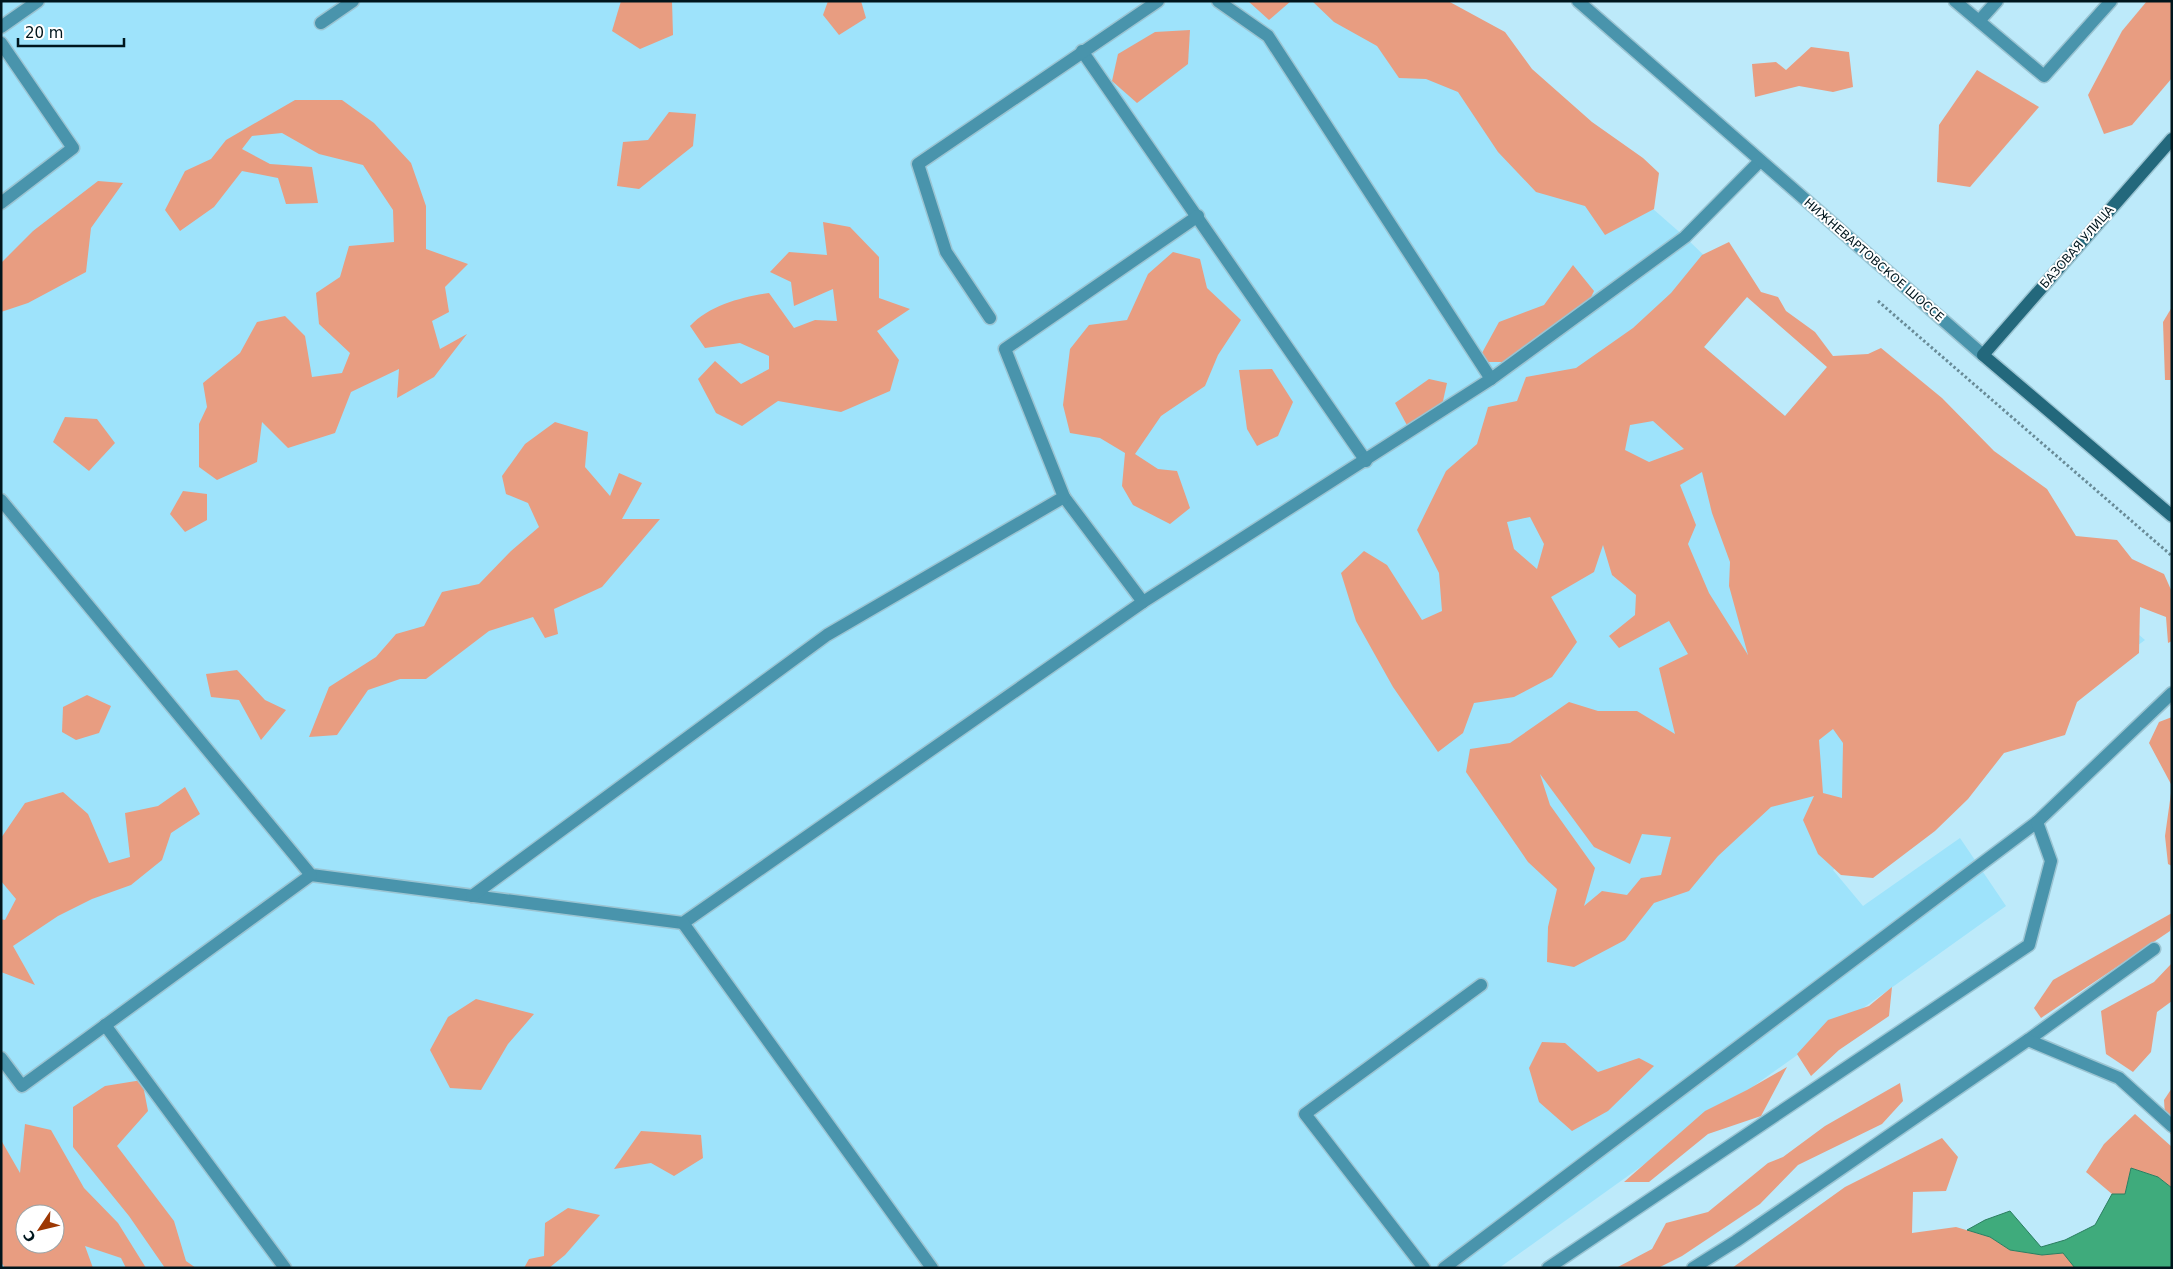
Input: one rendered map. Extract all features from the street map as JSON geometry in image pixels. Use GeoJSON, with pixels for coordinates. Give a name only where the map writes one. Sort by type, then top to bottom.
{"type":"FeatureCollection","features":[{"type":"Feature","properties":{"kind":"street"},"geometry":{"type":"LineString","coordinates":[[1,27],[38,1]]}},
{"type":"Feature","properties":{"kind":"street"},"geometry":{"type":"LineString","coordinates":[[321,23],[353,1]]}},
{"type":"Feature","properties":{"kind":"street"},"geometry":{"type":"LineString","coordinates":[[990,318],[946,252],[918,164],[1158,1]]}},
{"type":"Feature","properties":{"kind":"street"},"geometry":{"type":"LineString","coordinates":[[1218,1],[1268,36],[1491,379]]}},
{"type":"Feature","properties":{"kind":"street","name":"НИЖНЕВАРТОВСКОЕ ШОССЕ"},"geometry":{"type":"LineString","coordinates":[[1578,1],[1983,355],[2172,516]]}},
{"type":"Feature","properties":{"kind":"street"},"geometry":{"type":"LineString","coordinates":[[1955,1],[2044,76],[2111,1]]}},
{"type":"Feature","properties":{"kind":"street"},"geometry":{"type":"LineString","coordinates":[[1979,21],[1997,1]]}},
{"type":"Feature","properties":{"kind":"street"},"geometry":{"type":"LineString","coordinates":[[1,44],[73,148],[1,203]]}},
{"type":"Feature","properties":{"kind":"street"},"geometry":{"type":"LineString","coordinates":[[1082,51],[1366,461]]}},
{"type":"Feature","properties":{"kind":"street","name":"БАЗОВАЯ УЛИЦА"},"geometry":{"type":"LineString","coordinates":[[1983,355],[2172,140]]}},
{"type":"Feature","properties":{"kind":"street"},"geometry":{"type":"LineString","coordinates":[[1,500],[311,875],[683,923],[1143,602],[1366,461],[1491,379],[1685,237],[1760,161]]}},
{"type":"Feature","properties":{"kind":"street"},"geometry":{"type":"LineString","coordinates":[[1143,602],[1064,496],[1005,349],[1198,216]]}},
{"type":"Feature","properties":{"kind":"street"},"geometry":{"type":"LineString","coordinates":[[472,896],[827,636],[1064,496]]}},
{"type":"Feature","properties":{"kind":"street"},"geometry":{"type":"LineString","coordinates":[[1444,1268],[2037,822],[2172,693]]}},
{"type":"Feature","properties":{"kind":"street"},"geometry":{"type":"LineString","coordinates":[[1548,1268],[2028,945],[2051,862],[2037,822]]}},
{"type":"Feature","properties":{"kind":"street"},"geometry":{"type":"LineString","coordinates":[[1,1058],[22,1086],[311,875]]}},
{"type":"Feature","properties":{"kind":"street"},"geometry":{"type":"LineString","coordinates":[[683,923],[932,1268]]}},
{"type":"Feature","properties":{"kind":"street"},"geometry":{"type":"LineString","coordinates":[[1693,1268],[2028,1040],[2154,949]]}},
{"type":"Feature","properties":{"kind":"street"},"geometry":{"type":"LineString","coordinates":[[1424,1268],[1305,1114],[1481,984]]}},
{"type":"Feature","properties":{"kind":"street"},"geometry":{"type":"LineString","coordinates":[[105,1025],[286,1268]]}},
{"type":"Feature","properties":{"kind":"street"},"geometry":{"type":"LineString","coordinates":[[2028,1040],[2119,1078],[2172,1126]]}},
{"type":"Feature","properties":{"kind":"path"},"geometry":{"type":"LineString","coordinates":[[1878,300],[2172,556]]}},
{"type":"Feature","properties":{"kind":"shaded area"},"geometry":{"type":"Polygon","coordinates":[[[1,1],[1416,1],[1685,237],[1747,297],[1704,347],[1785,416],[1827,367],[2145,640],[1833,870],[1863,906],[1960,838],[2006,906],[1499,1268],[1,1268],[1,1]]]}},
{"type":"Feature","properties":{"kind":"shaded area"},"geometry":{"type":"Polygon","coordinates":[[[621,1],[672,1],[673,35],[640,49],[612,31],[621,1]]]}},
{"type":"Feature","properties":{"kind":"shaded area"},"geometry":{"type":"Polygon","coordinates":[[[828,1],[861,1],[866,18],[839,35],[823,15],[828,1]]]}},
{"type":"Feature","properties":{"kind":"shaded area"},"geometry":{"type":"Polygon","coordinates":[[[1248,1],[1291,1],[1269,20],[1248,1]]]}},
{"type":"Feature","properties":{"kind":"shaded area"},"geometry":{"type":"Polygon","coordinates":[[[1312,1],[1448,1],[1505,32],[1532,69],[1592,122],[1643,158],[1659,173],[1654,209],[1605,235],[1585,206],[1536,192],[1498,152],[1458,92],[1426,79],[1399,78],[1377,46],[1334,22],[1312,1]]]}},
{"type":"Feature","properties":{"kind":"shaded area"},"geometry":{"type":"Polygon","coordinates":[[[2147,1],[2172,1],[2172,78],[2132,125],[2104,134],[2088,95],[2122,31],[2147,1]]]}},
{"type":"Feature","properties":{"kind":"shaded area"},"geometry":{"type":"Polygon","coordinates":[[[1190,30],[1188,64],[1137,103],[1112,81],[1118,54],[1155,32],[1190,30]]]}},
{"type":"Feature","properties":{"kind":"shaded area"},"geometry":{"type":"Polygon","coordinates":[[[1811,47],[1849,52],[1853,87],[1833,92],[1799,86],[1755,97],[1752,64],[1776,62],[1786,70],[1811,47]]]}},
{"type":"Feature","properties":{"kind":"shaded area"},"geometry":{"type":"Polygon","coordinates":[[[1977,70],[2039,107],[1970,187],[1937,182],[1939,125],[1977,70]]]}},
{"type":"Feature","properties":{"kind":"shaded area"},"geometry":{"type":"Polygon","coordinates":[[[295,100],[342,100],[374,123],[411,163],[426,206],[426,249],[468,264],[445,287],[449,312],[432,321],[440,349],[467,334],[434,377],[397,398],[399,369],[351,392],[335,433],[288,448],[262,422],[257,462],[217,480],[199,467],[199,424],[207,407],[203,383],[240,353],[257,322],[285,316],[305,336],[312,377],[342,373],[350,353],[319,324],[316,293],[340,277],[349,246],[394,242],[393,210],[363,165],[319,154],[282,133],[252,136],[242,149],[270,164],[312,167],[318,203],[286,204],[278,178],[242,171],[214,207],[180,231],[165,210],[185,171],[211,159],[226,140],[295,100]]]}},
{"type":"Feature","properties":{"kind":"shaded area"},"geometry":{"type":"Polygon","coordinates":[[[669,112],[696,114],[693,146],[639,189],[617,186],[623,142],[648,140],[669,112]]]}},
{"type":"Feature","properties":{"kind":"shaded area"},"geometry":{"type":"Polygon","coordinates":[[[98,181],[123,183],[91,228],[86,272],[28,303],[1,312],[1,263],[33,231],[98,181]]]}},
{"type":"Feature","properties":{"kind":"shaded area"},"geometry":{"type":"Polygon","coordinates":[[[823,222],[850,227],[879,257],[879,298],[910,309],[877,331],[899,360],[890,391],[841,412],[778,401],[742,426],[716,413],[698,379],[715,361],[741,384],[769,369],[769,356],[740,343],[705,348],[690,326],[717,307],[748,297],[769,293],[794,328],[815,320],[837,321],[833,289],[794,306],[791,282],[770,272],[789,252],[827,255],[823,222]]]}},
{"type":"Feature","properties":{"kind":"shaded area"},"geometry":{"type":"Polygon","coordinates":[[[1729,242],[1761,292],[1778,297],[1786,311],[1815,332],[1833,356],[1868,354],[1881,348],[1942,398],[1994,451],[2047,489],[2076,536],[2117,540],[2132,559],[2164,574],[2172,592],[2172,641],[2168,643],[2166,617],[2140,607],[2139,653],[2077,702],[2065,735],[2004,753],[1968,799],[1935,831],[1873,878],[1841,875],[1818,854],[1803,820],[1814,796],[1771,807],[1718,856],[1689,891],[1654,903],[1625,940],[1574,967],[1547,962],[1548,927],[1557,889],[1528,862],[1466,772],[1470,749],[1510,743],[1569,702],[1598,711],[1637,711],[1675,734],[1659,668],[1688,654],[1669,621],[1619,648],[1609,636],[1635,615],[1636,595],[1612,575],[1603,545],[1594,572],[1551,597],[1577,642],[1552,677],[1514,697],[1474,703],[1463,733],[1438,752],[1393,687],[1356,621],[1341,573],[1364,551],[1387,565],[1422,620],[1442,611],[1439,573],[1417,530],[1446,471],[1477,444],[1488,407],[1517,401],[1526,377],[1576,368],[1633,328],[1671,293],[1702,255],[1729,242]],[[1747,297],[1704,347],[1785,416],[1827,367],[1747,297]],[[1653,421],[1630,425],[1625,450],[1649,462],[1684,449],[1653,421]],[[1702,472],[1680,485],[1696,525],[1688,544],[1709,593],[1748,655],[1729,586],[1730,562],[1712,513],[1702,472]],[[1530,517],[1507,522],[1514,549],[1537,569],[1544,544],[1530,517]],[[1833,729],[1819,740],[1823,793],[1842,798],[1843,743],[1833,729]],[[1540,774],[1550,805],[1595,868],[1584,906],[1602,891],[1627,895],[1641,878],[1661,875],[1671,837],[1642,834],[1630,864],[1594,847],[1540,774]]]}},
{"type":"Feature","properties":{"kind":"shaded area"},"geometry":{"type":"Polygon","coordinates":[[[1173,252],[1200,259],[1207,288],[1241,320],[1218,355],[1205,386],[1161,416],[1135,454],[1158,469],[1177,471],[1190,508],[1170,524],[1133,505],[1122,486],[1125,453],[1100,438],[1070,433],[1063,405],[1070,349],[1089,325],[1127,320],[1148,274],[1173,252]]]}},
{"type":"Feature","properties":{"kind":"shaded area"},"geometry":{"type":"Polygon","coordinates":[[[1573,265],[1594,291],[1579,322],[1523,362],[1477,362],[1499,322],[1544,305],[1573,265]]]}},
{"type":"Feature","properties":{"kind":"shaded area"},"geometry":{"type":"Polygon","coordinates":[[[2172,307],[2172,380],[2165,380],[2163,322],[2172,307]]]}},
{"type":"Feature","properties":{"kind":"shaded area"},"geometry":{"type":"Polygon","coordinates":[[[1272,369],[1293,402],[1278,436],[1257,446],[1247,429],[1239,370],[1272,369]]]}},
{"type":"Feature","properties":{"kind":"shaded area"},"geometry":{"type":"Polygon","coordinates":[[[1429,379],[1447,383],[1439,419],[1409,429],[1395,403],[1429,379]]]}},
{"type":"Feature","properties":{"kind":"shaded area"},"geometry":{"type":"Polygon","coordinates":[[[65,417],[97,419],[115,443],[89,471],[53,442],[65,417]]]}},
{"type":"Feature","properties":{"kind":"shaded area"},"geometry":{"type":"Polygon","coordinates":[[[555,422],[588,432],[585,467],[610,496],[619,473],[642,483],[622,519],[660,519],[602,587],[554,609],[558,634],[545,638],[533,617],[489,631],[426,679],[400,679],[368,690],[337,735],[309,737],[329,687],[376,657],[396,634],[424,626],[442,592],[479,584],[511,551],[539,527],[528,503],[506,494],[502,476],[525,444],[555,422]]]}},
{"type":"Feature","properties":{"kind":"shaded area"},"geometry":{"type":"Polygon","coordinates":[[[183,491],[207,494],[207,520],[185,532],[170,514],[183,491]]]}},
{"type":"Feature","properties":{"kind":"shaded area"},"geometry":{"type":"Polygon","coordinates":[[[237,670],[265,700],[286,710],[261,740],[239,700],[211,697],[206,674],[237,670]]]}},
{"type":"Feature","properties":{"kind":"shaded area"},"geometry":{"type":"Polygon","coordinates":[[[87,695],[111,706],[99,733],[76,740],[62,732],[63,707],[87,695]]]}},
{"type":"Feature","properties":{"kind":"shaded area"},"geometry":{"type":"Polygon","coordinates":[[[2172,717],[2172,786],[2149,743],[2159,722],[2172,717]]]}},
{"type":"Feature","properties":{"kind":"shaded area"},"geometry":{"type":"Polygon","coordinates":[[[2172,786],[2172,866],[2168,864],[2165,836],[2172,786]]]}},
{"type":"Feature","properties":{"kind":"shaded area"},"geometry":{"type":"Polygon","coordinates":[[[185,787],[200,814],[171,833],[162,860],[131,885],[92,899],[58,916],[13,946],[35,985],[1,972],[1,919],[5,920],[16,899],[1,881],[1,838],[25,803],[63,792],[88,814],[109,863],[130,857],[125,813],[158,806],[185,787]]]}},
{"type":"Feature","properties":{"kind":"shaded area"},"geometry":{"type":"Polygon","coordinates":[[[2172,913],[2170,931],[2041,1018],[2034,1008],[2053,980],[2172,913]]]}},
{"type":"Feature","properties":{"kind":"shaded area"},"geometry":{"type":"Polygon","coordinates":[[[2172,963],[2172,1001],[2157,1012],[2151,1052],[2133,1072],[2106,1054],[2101,1011],[2154,982],[2172,963]]]}},
{"type":"Feature","properties":{"kind":"shaded area"},"geometry":{"type":"Polygon","coordinates":[[[1892,987],[1889,1016],[1839,1050],[1811,1076],[1797,1054],[1828,1020],[1869,1006],[1892,987]]]}},
{"type":"Feature","properties":{"kind":"shaded area"},"geometry":{"type":"Polygon","coordinates":[[[476,999],[534,1014],[508,1044],[481,1090],[450,1088],[430,1050],[448,1017],[476,999]]]}},
{"type":"Feature","properties":{"kind":"shaded area"},"geometry":{"type":"Polygon","coordinates":[[[1542,1042],[1565,1043],[1598,1072],[1639,1058],[1654,1066],[1608,1111],[1572,1131],[1539,1102],[1529,1068],[1542,1042]]]}},
{"type":"Feature","properties":{"kind":"shaded area"},"geometry":{"type":"Polygon","coordinates":[[[1787,1067],[1761,1116],[1708,1134],[1649,1182],[1624,1182],[1705,1111],[1787,1067]]]}},
{"type":"Feature","properties":{"kind":"shaded area"},"geometry":{"type":"Polygon","coordinates":[[[142,1080],[148,1111],[117,1146],[174,1221],[186,1261],[196,1268],[165,1268],[129,1216],[73,1147],[73,1107],[105,1086],[142,1080]]]}},
{"type":"Feature","properties":{"kind":"shaded area"},"geometry":{"type":"Polygon","coordinates":[[[1900,1083],[1903,1101],[1882,1124],[1798,1165],[1760,1204],[1682,1256],[1658,1268],[1616,1268],[1652,1249],[1666,1223],[1708,1212],[1768,1163],[1783,1157],[1825,1126],[1900,1083]]]}},
{"type":"Feature","properties":{"kind":"shaded area"},"geometry":{"type":"Polygon","coordinates":[[[2172,1088],[2172,1135],[2166,1130],[2164,1100],[2172,1088]]]}},
{"type":"Feature","properties":{"kind":"shaded area"},"geometry":{"type":"Polygon","coordinates":[[[2135,1114],[2172,1147],[2172,1188],[2158,1177],[2131,1168],[2125,1194],[2112,1194],[2086,1172],[2104,1144],[2135,1114]]]}},
{"type":"Feature","properties":{"kind":"shaded area"},"geometry":{"type":"Polygon","coordinates":[[[25,1124],[51,1130],[84,1188],[118,1223],[146,1268],[126,1268],[121,1258],[85,1246],[93,1268],[5,1268],[1,1262],[1,1140],[20,1173],[25,1124]]]}},
{"type":"Feature","properties":{"kind":"shaded area"},"geometry":{"type":"Polygon","coordinates":[[[641,1131],[701,1135],[703,1158],[674,1176],[651,1163],[614,1169],[641,1131]]]}},
{"type":"Feature","properties":{"kind":"shaded area"},"geometry":{"type":"Polygon","coordinates":[[[1942,1138],[1958,1157],[1946,1191],[1913,1192],[1912,1233],[1956,1227],[1990,1237],[2010,1250],[2042,1255],[2063,1253],[2075,1268],[1732,1268],[1845,1187],[1942,1138]]]}},
{"type":"Feature","properties":{"kind":"shaded area"},"geometry":{"type":"Polygon","coordinates":[[[2131,1168],[2158,1177],[2172,1188],[2172,1268],[2075,1268],[2063,1253],[2042,1255],[2010,1250],[1990,1237],[1967,1230],[1985,1220],[2010,1211],[2041,1247],[2065,1240],[2095,1225],[2112,1194],[2125,1194],[2131,1168]]]}},
{"type":"Feature","properties":{"kind":"shaded area"},"geometry":{"type":"Polygon","coordinates":[[[568,1208],[600,1215],[565,1255],[549,1268],[524,1268],[529,1259],[544,1256],[545,1223],[568,1208]]]}}]}
